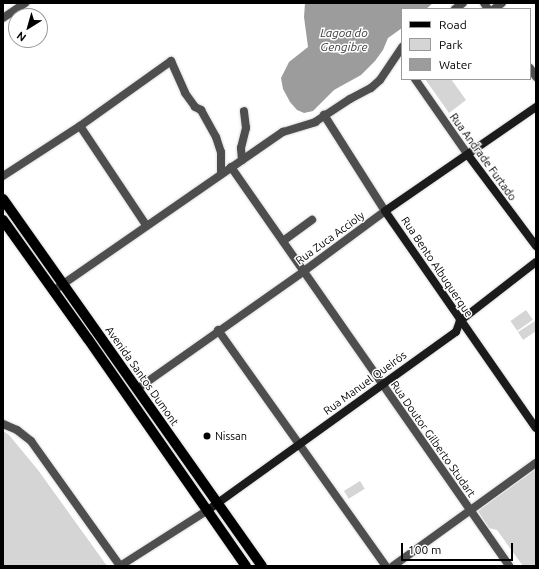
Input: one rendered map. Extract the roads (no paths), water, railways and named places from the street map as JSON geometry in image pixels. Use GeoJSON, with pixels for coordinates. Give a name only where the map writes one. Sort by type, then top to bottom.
{"type":"FeatureCollection","features":[{"type":"Feature","properties":{"kind":"main road","name":"Avenida Santos Dumont"},"geometry":{"type":"LineString","coordinates":[[3,199],[262,566]]}},
{"type":"Feature","properties":{"kind":"main road","name":"Avenida Santos Dumont"},"geometry":{"type":"LineString","coordinates":[[3,220],[246,566]]}},
{"type":"Feature","properties":{"kind":"street"},"geometry":{"type":"LineString","coordinates":[[3,18],[24,3]]}},
{"type":"Feature","properties":{"kind":"street"},"geometry":{"type":"LineString","coordinates":[[53,291],[283,132],[310,124],[375,86],[400,54]]}},
{"type":"Feature","properties":{"kind":"street"},"geometry":{"type":"LineString","coordinates":[[3,176],[80,126],[170,61],[185,92],[195,107],[201,110],[215,135],[221,152],[221,174]]}},
{"type":"Feature","properties":{"kind":"street","name":"Rua Andrade Furtado"},"geometry":{"type":"LineString","coordinates":[[416,80],[468,155],[534,241]]}},
{"type":"Feature","properties":{"kind":"street","name":"Rua Zuca Accioly"},"geometry":{"type":"LineString","coordinates":[[137,388],[304,271],[385,211],[536,107]]}},
{"type":"Feature","properties":{"kind":"street"},"geometry":{"type":"LineString","coordinates":[[242,160],[241,148],[246,128],[244,111]]}},
{"type":"Feature","properties":{"kind":"street","name":"Rua Bento Albuquerque"},"geometry":{"type":"LineString","coordinates":[[324,115],[385,211],[460,321],[536,428]]}},
{"type":"Feature","properties":{"kind":"street"},"geometry":{"type":"LineString","coordinates":[[80,126],[146,226]]}},
{"type":"Feature","properties":{"kind":"street","name":"Rua Doutor Gilberto Studart"},"geometry":{"type":"LineString","coordinates":[[231,168],[509,566]]}},
{"type":"Feature","properties":{"kind":"street"},"geometry":{"type":"LineString","coordinates":[[283,241],[312,220]]}},
{"type":"Feature","properties":{"kind":"street","name":"Rua Manuel Queirós"},"geometry":{"type":"LineString","coordinates":[[208,510],[456,332],[460,321],[533,267],[536,262]]}},
{"type":"Feature","properties":{"kind":"street"},"geometry":{"type":"LineString","coordinates":[[218,330],[386,566]]}},
{"type":"Feature","properties":{"kind":"street"},"geometry":{"type":"LineString","coordinates":[[3,424],[17,430],[31,441],[120,566],[208,510]]}},
{"type":"Feature","properties":{"kind":"street"},"geometry":{"type":"LineString","coordinates":[[393,566],[536,463]]}},
{"type":"Feature","properties":{"kind":"water","name":"Lagoa do Gengibre"},"geometry":{"type":"Polygon","coordinates":[[[305,3],[433,3],[427,8],[401,8],[401,29],[388,38],[383,50],[375,61],[361,75],[334,90],[313,111],[304,113],[297,110],[290,102],[283,89],[281,78],[289,62],[308,47],[304,17],[305,3]]]}},
{"type":"Feature","properties":{"kind":"place","name":"Nissan"},"geometry":{"type":"Point","coordinates":[207,436]}}]}
